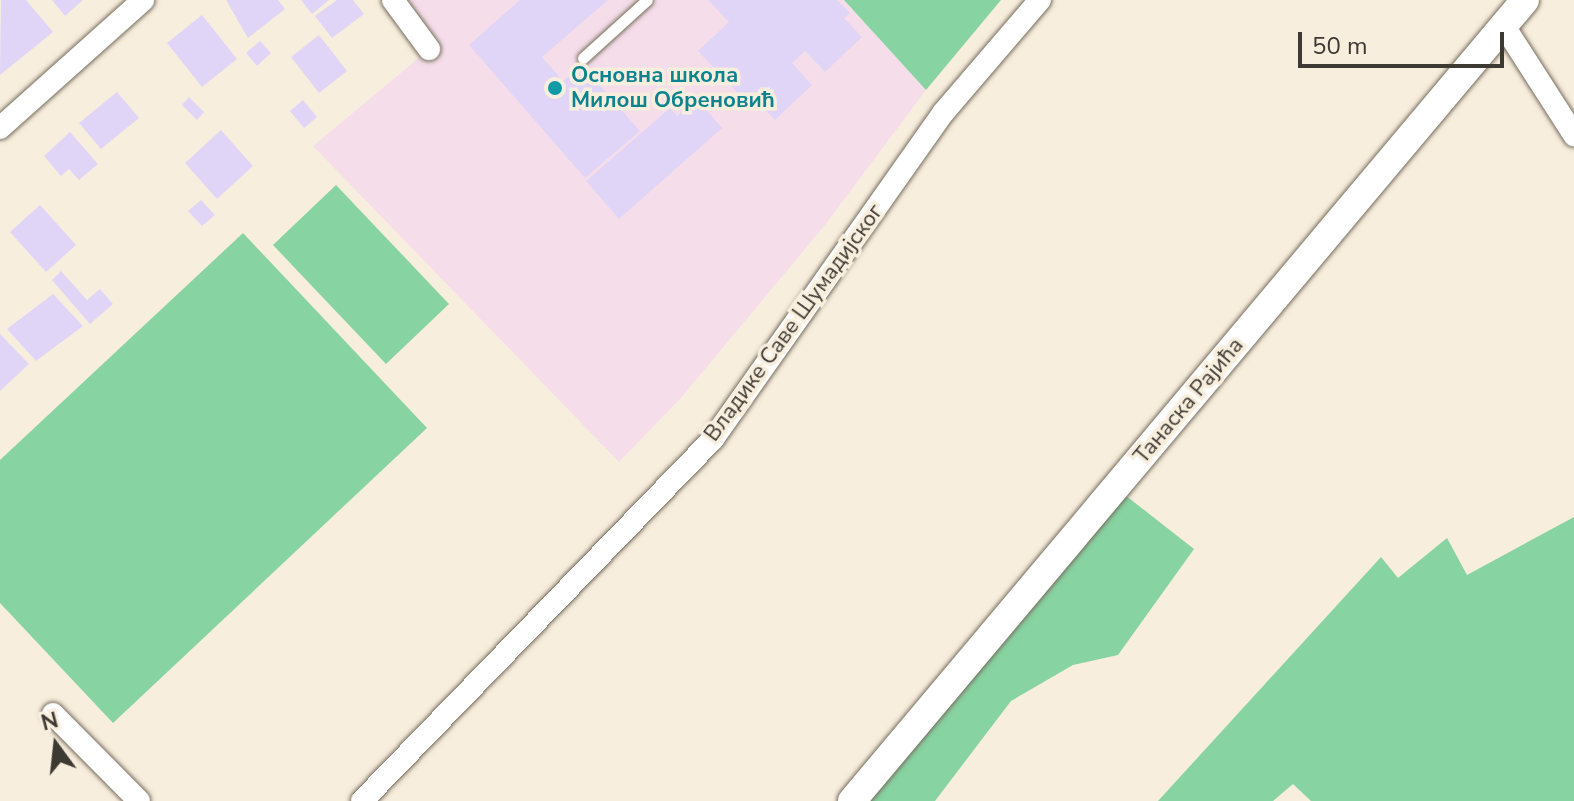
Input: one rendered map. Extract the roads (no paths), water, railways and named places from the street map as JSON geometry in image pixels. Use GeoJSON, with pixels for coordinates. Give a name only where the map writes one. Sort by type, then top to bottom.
{"type":"FeatureCollection","features":[{"type":"Feature","properties":{"kind":"street"},"geometry":{"type":"LineString","coordinates":[[0,128],[143,0]]}},
{"type":"Feature","properties":{"kind":"street"},"geometry":{"type":"LineString","coordinates":[[393,0],[429,49]]}},
{"type":"Feature","properties":{"kind":"street","name":"Владике Саве Шумадијског"},"geometry":{"type":"LineString","coordinates":[[362,801],[713,439],[943,113],[1040,0]]}},
{"type":"Feature","properties":{"kind":"street","name":"Танаска Рајића"},"geometry":{"type":"LineString","coordinates":[[852,801],[1525,0]]}},
{"type":"Feature","properties":{"kind":"street"},"geometry":{"type":"LineString","coordinates":[[1504,26],[1574,135]]}},
{"type":"Feature","properties":{"kind":"street"},"geometry":{"type":"LineString","coordinates":[[53,714],[139,801]]}},
{"type":"Feature","properties":{"kind":"lane"},"geometry":{"type":"LineString","coordinates":[[583,58],[647,0]]}},
{"type":"Feature","properties":{"kind":"place","name":"Основна школа Милош Обреновић"},"geometry":{"type":"Point","coordinates":[555,88]}}]}
